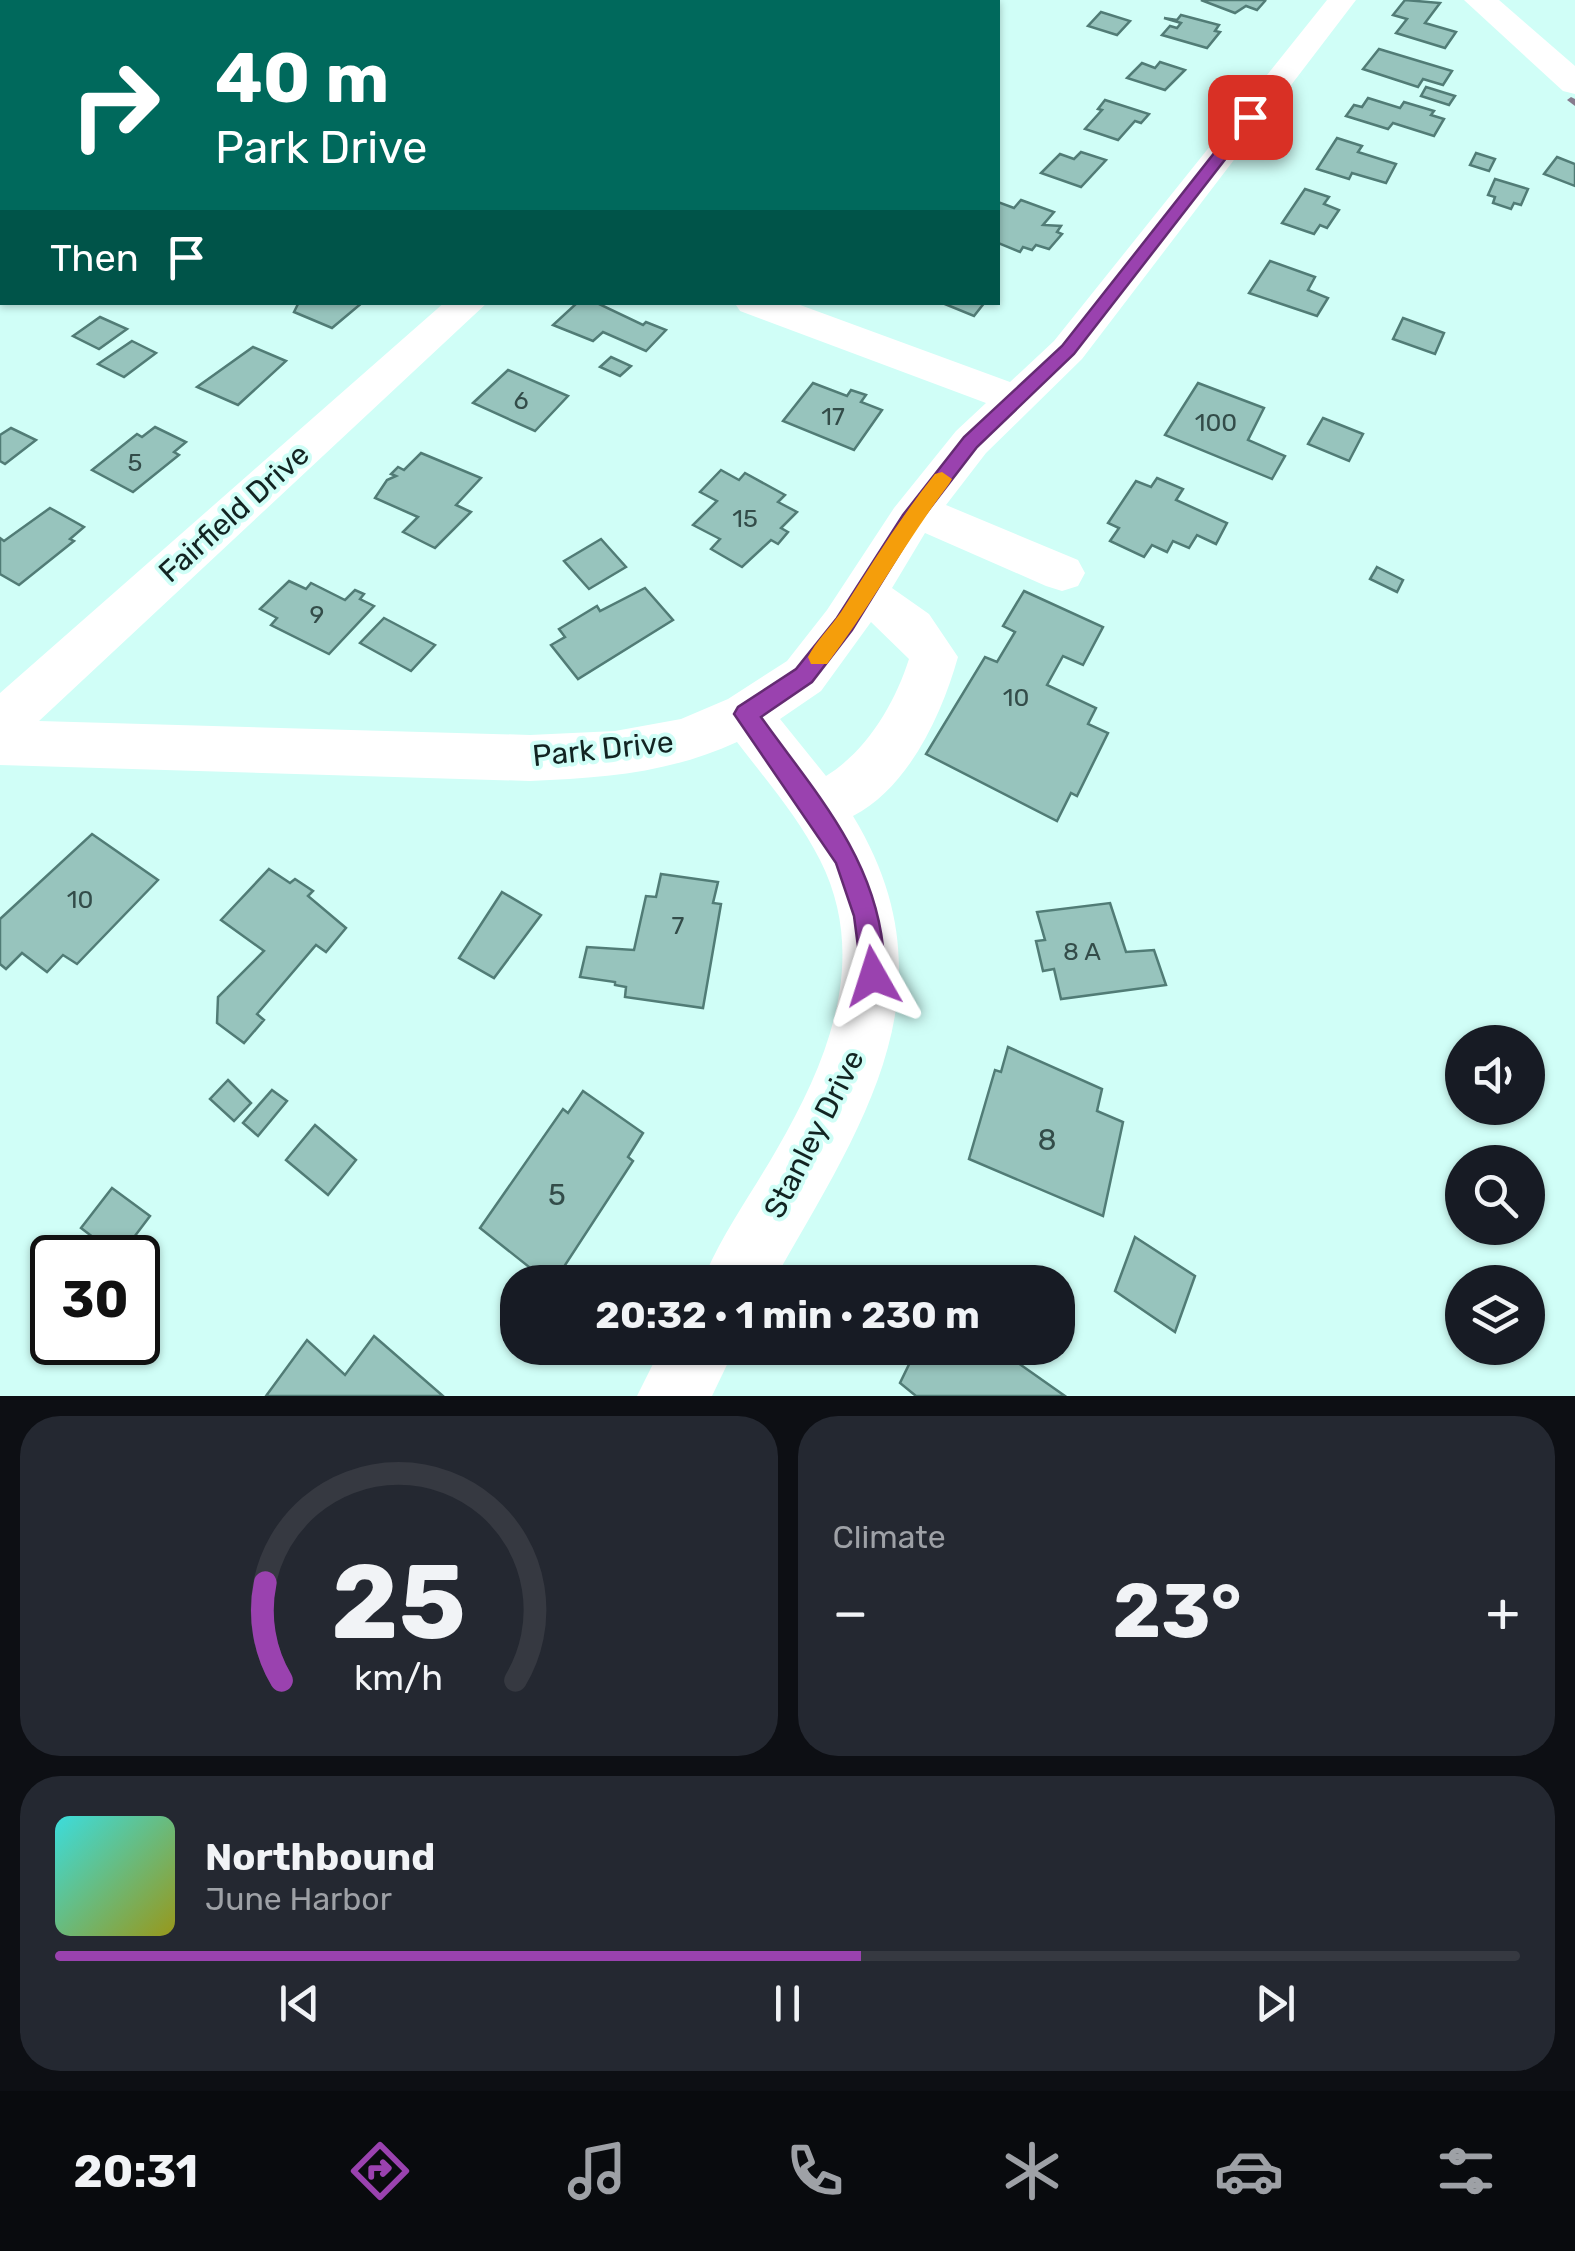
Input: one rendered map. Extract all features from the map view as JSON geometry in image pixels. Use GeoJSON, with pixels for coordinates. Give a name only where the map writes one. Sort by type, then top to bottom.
{"type":"FeatureCollection","features":[{"type":"Feature","properties":{"kind":"main road"},"geometry":{"type":"LineString","coordinates":[[1480,0],[1575,84]]}},
{"type":"Feature","properties":{"kind":"street","name":"Park Drive"},"geometry":{"type":"LineString","coordinates":[[0,742],[530,758],[615,754],[686,741],[746,714],[804,676],[917,511],[970,442],[1068,350],[1342,0]]}},
{"type":"Feature","properties":{"kind":"street","name":"Fairfield Drive"},"geometry":{"type":"LineString","coordinates":[[0,724],[466,305]]}},
{"type":"Feature","properties":{"kind":"street"},"geometry":{"type":"LineString","coordinates":[[760,305],[1016,398]]}},
{"type":"Feature","properties":{"kind":"street"},"geometry":{"type":"LineString","coordinates":[[917,511],[1062,574]]}},
{"type":"Feature","properties":{"kind":"street"},"geometry":{"type":"LineString","coordinates":[[814,807],[854,787],[884,755],[928,683],[934,657],[921,634],[896,611],[863,595]]}},
{"type":"Feature","properties":{"kind":"street","name":"Stanley Drive"},"geometry":{"type":"LineString","coordinates":[[745,1265],[839,1091],[862,1040],[873,976],[862,901],[846,857],[746,714]]}},
{"type":"Feature","properties":{"kind":"street"},"geometry":{"type":"LineString","coordinates":[[672,1396],[690,1365]]}},
{"type":"Feature","properties":{"kind":"building"},"geometry":{"type":"Polygon","coordinates":[[[1201,0],[1265,1],[1257,10],[1246,6],[1235,13],[1201,0]]]}},
{"type":"Feature","properties":{"kind":"building"},"geometry":{"type":"Polygon","coordinates":[[[1405,0],[1440,3],[1425,23],[1456,32],[1445,48],[1396,33],[1407,19],[1393,15],[1405,0]]]}},
{"type":"Feature","properties":{"kind":"building"},"geometry":{"type":"Polygon","coordinates":[[[1101,12],[1130,21],[1117,35],[1088,26],[1101,12]]]}},
{"type":"Feature","properties":{"kind":"building"},"geometry":{"type":"Polygon","coordinates":[[[1181,15],[1219,25],[1215,31],[1220,32],[1207,48],[1162,35],[1170,26],[1177,28],[1181,23],[1164,18],[1177,20],[1181,15]]]}},
{"type":"Feature","properties":{"kind":"building"},"geometry":{"type":"Polygon","coordinates":[[[1379,49],[1452,71],[1443,85],[1423,79],[1418,87],[1363,69],[1379,49]]]}},
{"type":"Feature","properties":{"kind":"building"},"geometry":{"type":"Polygon","coordinates":[[[1160,62],[1185,70],[1165,90],[1127,78],[1142,63],[1155,68],[1160,62]]]}},
{"type":"Feature","properties":{"kind":"building"},"geometry":{"type":"Polygon","coordinates":[[[1426,87],[1455,96],[1449,105],[1421,96],[1426,87]]]}},
{"type":"Feature","properties":{"kind":"building"},"geometry":{"type":"Polygon","coordinates":[[[1368,98],[1400,108],[1404,102],[1434,111],[1431,115],[1444,119],[1434,136],[1393,123],[1388,129],[1346,116],[1354,105],[1362,107],[1368,98]]]}},
{"type":"Feature","properties":{"kind":"building"},"geometry":{"type":"Polygon","coordinates":[[[1105,100],[1149,114],[1141,123],[1135,121],[1118,140],[1085,129],[1102,110],[1098,109],[1105,100]]]}},
{"type":"Feature","properties":{"kind":"building"},"geometry":{"type":"Polygon","coordinates":[[[1337,138],[1362,146],[1358,152],[1396,164],[1386,183],[1352,173],[1349,179],[1317,169],[1337,138]]]}},
{"type":"Feature","properties":{"kind":"building"},"geometry":{"type":"Polygon","coordinates":[[[1081,152],[1106,160],[1081,187],[1041,173],[1060,154],[1074,159],[1081,152]]]}},
{"type":"Feature","properties":{"kind":"building"},"geometry":{"type":"Polygon","coordinates":[[[1476,153],[1495,159],[1489,171],[1470,165],[1476,153]]]}},
{"type":"Feature","properties":{"kind":"building"},"geometry":{"type":"Polygon","coordinates":[[[1557,157],[1575,164],[1575,186],[1544,174],[1557,157]]]}},
{"type":"Feature","properties":{"kind":"building"},"geometry":{"type":"Polygon","coordinates":[[[1495,179],[1528,189],[1521,205],[1514,203],[1511,209],[1493,203],[1495,197],[1488,195],[1495,179]]]}},
{"type":"Feature","properties":{"kind":"building"},"geometry":{"type":"Polygon","coordinates":[[[1305,189],[1329,197],[1324,204],[1339,210],[1327,228],[1320,225],[1314,234],[1282,223],[1305,189]]]}},
{"type":"Feature","properties":{"kind":"building"},"geometry":{"type":"Polygon","coordinates":[[[1021,200],[1054,212],[1043,225],[1061,226],[1057,232],[1062,234],[1049,249],[1036,245],[1032,250],[1023,247],[1020,252],[1000,244],[1000,203],[1014,208],[1021,200]]]}},
{"type":"Feature","properties":{"kind":"building"},"geometry":{"type":"Polygon","coordinates":[[[1270,261],[1315,277],[1308,290],[1328,298],[1317,316],[1249,293],[1270,261]]]}},
{"type":"Feature","properties":{"kind":"building"},"geometry":{"type":"Polygon","coordinates":[[[298,305],[359,305],[332,328],[294,312],[298,305]]]}},
{"type":"Feature","properties":{"kind":"building"},"geometry":{"type":"Polygon","coordinates":[[[575,305],[601,305],[643,325],[646,322],[666,330],[646,351],[603,332],[593,341],[553,325],[575,305]]]}},
{"type":"Feature","properties":{"kind":"building"},"geometry":{"type":"Polygon","coordinates":[[[947,305],[983,305],[974,316],[947,305]]]}},
{"type":"Feature","properties":{"kind":"building"},"geometry":{"type":"Polygon","coordinates":[[[100,317],[127,329],[99,349],[73,336],[100,317]]]}},
{"type":"Feature","properties":{"kind":"building"},"geometry":{"type":"Polygon","coordinates":[[[1403,318],[1444,333],[1435,354],[1393,339],[1403,318]]]}},
{"type":"Feature","properties":{"kind":"building"},"geometry":{"type":"Polygon","coordinates":[[[132,341],[156,353],[124,377],[98,364],[132,341]]]}},
{"type":"Feature","properties":{"kind":"building"},"geometry":{"type":"Polygon","coordinates":[[[253,347],[286,361],[238,405],[197,387],[253,347]]]}},
{"type":"Feature","properties":{"kind":"building"},"geometry":{"type":"Polygon","coordinates":[[[611,357],[631,366],[620,376],[600,367],[611,357]]]}},
{"type":"Feature","properties":{"kind":"building"},"geometry":{"type":"Polygon","coordinates":[[[508,370],[568,396],[535,431],[473,403],[508,370]]]}},
{"type":"Feature","properties":{"kind":"building"},"geometry":{"type":"Polygon","coordinates":[[[813,383],[847,396],[851,390],[866,395],[861,402],[882,410],[854,450],[783,421],[813,383]]]}},
{"type":"Feature","properties":{"kind":"building"},"geometry":{"type":"Polygon","coordinates":[[[1198,383],[1264,408],[1248,440],[1285,456],[1272,479],[1165,435],[1198,383]]]}},
{"type":"Feature","properties":{"kind":"building"},"geometry":{"type":"Polygon","coordinates":[[[1323,418],[1363,434],[1349,461],[1308,444],[1323,418]]]}},
{"type":"Feature","properties":{"kind":"building"},"geometry":{"type":"Polygon","coordinates":[[[155,427],[186,442],[174,452],[179,455],[133,492],[92,470],[137,434],[142,437],[155,427]]]}},
{"type":"Feature","properties":{"kind":"building"},"geometry":{"type":"Polygon","coordinates":[[[11,428],[36,440],[5,464],[0,461],[0,435],[11,428]]]}},
{"type":"Feature","properties":{"kind":"building"},"geometry":{"type":"Polygon","coordinates":[[[421,453],[481,478],[456,505],[471,512],[435,548],[403,532],[418,517],[375,498],[387,480],[396,476],[391,474],[398,467],[404,470],[421,453]]]}},
{"type":"Feature","properties":{"kind":"building"},"geometry":{"type":"Polygon","coordinates":[[[721,470],[739,480],[745,473],[785,495],[778,502],[797,512],[781,528],[788,532],[778,544],[771,540],[742,567],[711,549],[720,539],[693,525],[717,501],[700,492],[721,470]]]}},
{"type":"Feature","properties":{"kind":"building"},"geometry":{"type":"Polygon","coordinates":[[[1157,478],[1183,489],[1176,500],[1227,523],[1216,544],[1197,535],[1189,548],[1173,541],[1167,552],[1152,545],[1144,557],[1110,541],[1119,528],[1108,523],[1136,481],[1151,487],[1157,478]]]}},
{"type":"Feature","properties":{"kind":"building"},"geometry":{"type":"Polygon","coordinates":[[[50,508],[84,527],[70,539],[74,541],[19,585],[0,574],[0,538],[4,541],[50,508]]]}},
{"type":"Feature","properties":{"kind":"building"},"geometry":{"type":"Polygon","coordinates":[[[601,539],[626,567],[589,589],[564,561],[601,539]]]}},
{"type":"Feature","properties":{"kind":"building"},"geometry":{"type":"Polygon","coordinates":[[[1377,567],[1403,580],[1397,592],[1370,579],[1377,567]]]}},
{"type":"Feature","properties":{"kind":"building"},"geometry":{"type":"Polygon","coordinates":[[[289,581],[306,589],[311,583],[345,600],[355,590],[364,594],[360,599],[374,606],[329,654],[271,625],[277,618],[260,609],[289,581]]]}},
{"type":"Feature","properties":{"kind":"building"},"geometry":{"type":"Polygon","coordinates":[[[645,588],[673,620],[578,679],[551,645],[565,637],[559,629],[597,606],[600,611],[645,588]]]}},
{"type":"Feature","properties":{"kind":"building"},"geometry":{"type":"Polygon","coordinates":[[[1024,591],[1103,627],[1083,665],[1063,656],[1047,685],[1096,708],[1088,724],[1108,733],[1077,796],[1071,793],[1057,821],[926,754],[985,657],[997,662],[1015,632],[1003,626],[1024,591]]]}},
{"type":"Feature","properties":{"kind":"building"},"geometry":{"type":"Polygon","coordinates":[[[384,618],[435,645],[411,671],[360,643],[384,618]]]}},
{"type":"Feature","properties":{"kind":"building"},"geometry":{"type":"Polygon","coordinates":[[[92,834],[158,880],[77,964],[63,955],[47,972],[22,953],[6,969],[0,964],[0,919],[92,834]]]}},
{"type":"Feature","properties":{"kind":"building"},"geometry":{"type":"Polygon","coordinates":[[[269,869],[290,883],[295,879],[313,891],[308,896],[346,928],[326,952],[316,945],[257,1014],[264,1020],[244,1043],[217,1023],[218,997],[264,951],[221,920],[269,869]]]}},
{"type":"Feature","properties":{"kind":"building"},"geometry":{"type":"Polygon","coordinates":[[[661,874],[718,882],[713,903],[721,904],[703,1008],[625,997],[626,987],[615,982],[580,977],[587,947],[634,950],[646,896],[656,897],[661,874]]]}},
{"type":"Feature","properties":{"kind":"building"},"geometry":{"type":"Polygon","coordinates":[[[502,892],[541,915],[494,978],[459,958],[502,892]]]}},
{"type":"Feature","properties":{"kind":"building"},"geometry":{"type":"Polygon","coordinates":[[[1110,903],[1126,952],[1154,950],[1166,985],[1061,999],[1054,969],[1043,971],[1036,941],[1045,940],[1037,912],[1110,903]]]}},
{"type":"Feature","properties":{"kind":"building"},"geometry":{"type":"Polygon","coordinates":[[[1008,1047],[1102,1089],[1097,1111],[1123,1122],[1103,1216],[969,1159],[995,1070],[1001,1072],[1008,1047]]]}},
{"type":"Feature","properties":{"kind":"building"},"geometry":{"type":"Polygon","coordinates":[[[228,1080],[251,1103],[234,1121],[210,1099],[228,1080]]]}},
{"type":"Feature","properties":{"kind":"building"},"geometry":{"type":"Polygon","coordinates":[[[272,1090],[287,1101],[258,1136],[243,1123],[272,1090]]]}},
{"type":"Feature","properties":{"kind":"building"},"geometry":{"type":"Polygon","coordinates":[[[583,1091],[643,1133],[628,1157],[633,1161],[565,1265],[527,1265],[480,1228],[563,1109],[568,1113],[583,1091]]]}},
{"type":"Feature","properties":{"kind":"building"},"geometry":{"type":"Polygon","coordinates":[[[315,1125],[356,1160],[328,1195],[286,1160],[315,1125]]]}},
{"type":"Feature","properties":{"kind":"building"},"geometry":{"type":"Polygon","coordinates":[[[112,1188],[150,1216],[136,1235],[90,1235],[81,1228],[112,1188]]]}},
{"type":"Feature","properties":{"kind":"building"},"geometry":{"type":"Polygon","coordinates":[[[1135,1237],[1195,1276],[1175,1332],[1115,1291],[1135,1237]]]}},
{"type":"Feature","properties":{"kind":"building"},"geometry":{"type":"Polygon","coordinates":[[[374,1336],[443,1396],[266,1396],[307,1340],[345,1375],[374,1336]]]}},
{"type":"Feature","properties":{"kind":"building"},"geometry":{"type":"Polygon","coordinates":[[[909,1365],[1021,1365],[1065,1396],[916,1396],[900,1383],[909,1365]]]}},
{"type":"Feature","properties":{"kind":"waterway"},"geometry":{"type":"LineString","coordinates":[[1571,100],[1575,103]]}},
{"type":"Feature","properties":{"kind":"slow traffic"},"geometry":{"type":"LineString","coordinates":[[819,657],[910,520],[942,479]]}},
{"type":"Feature","properties":{"kind":"route"},"geometry":{"type":"LineString","coordinates":[[873,976],[867,916],[846,857],[803,790],[746,714],[804,676],[844,624],[910,520],[970,442],[1068,350],[1250,117]]}}]}
